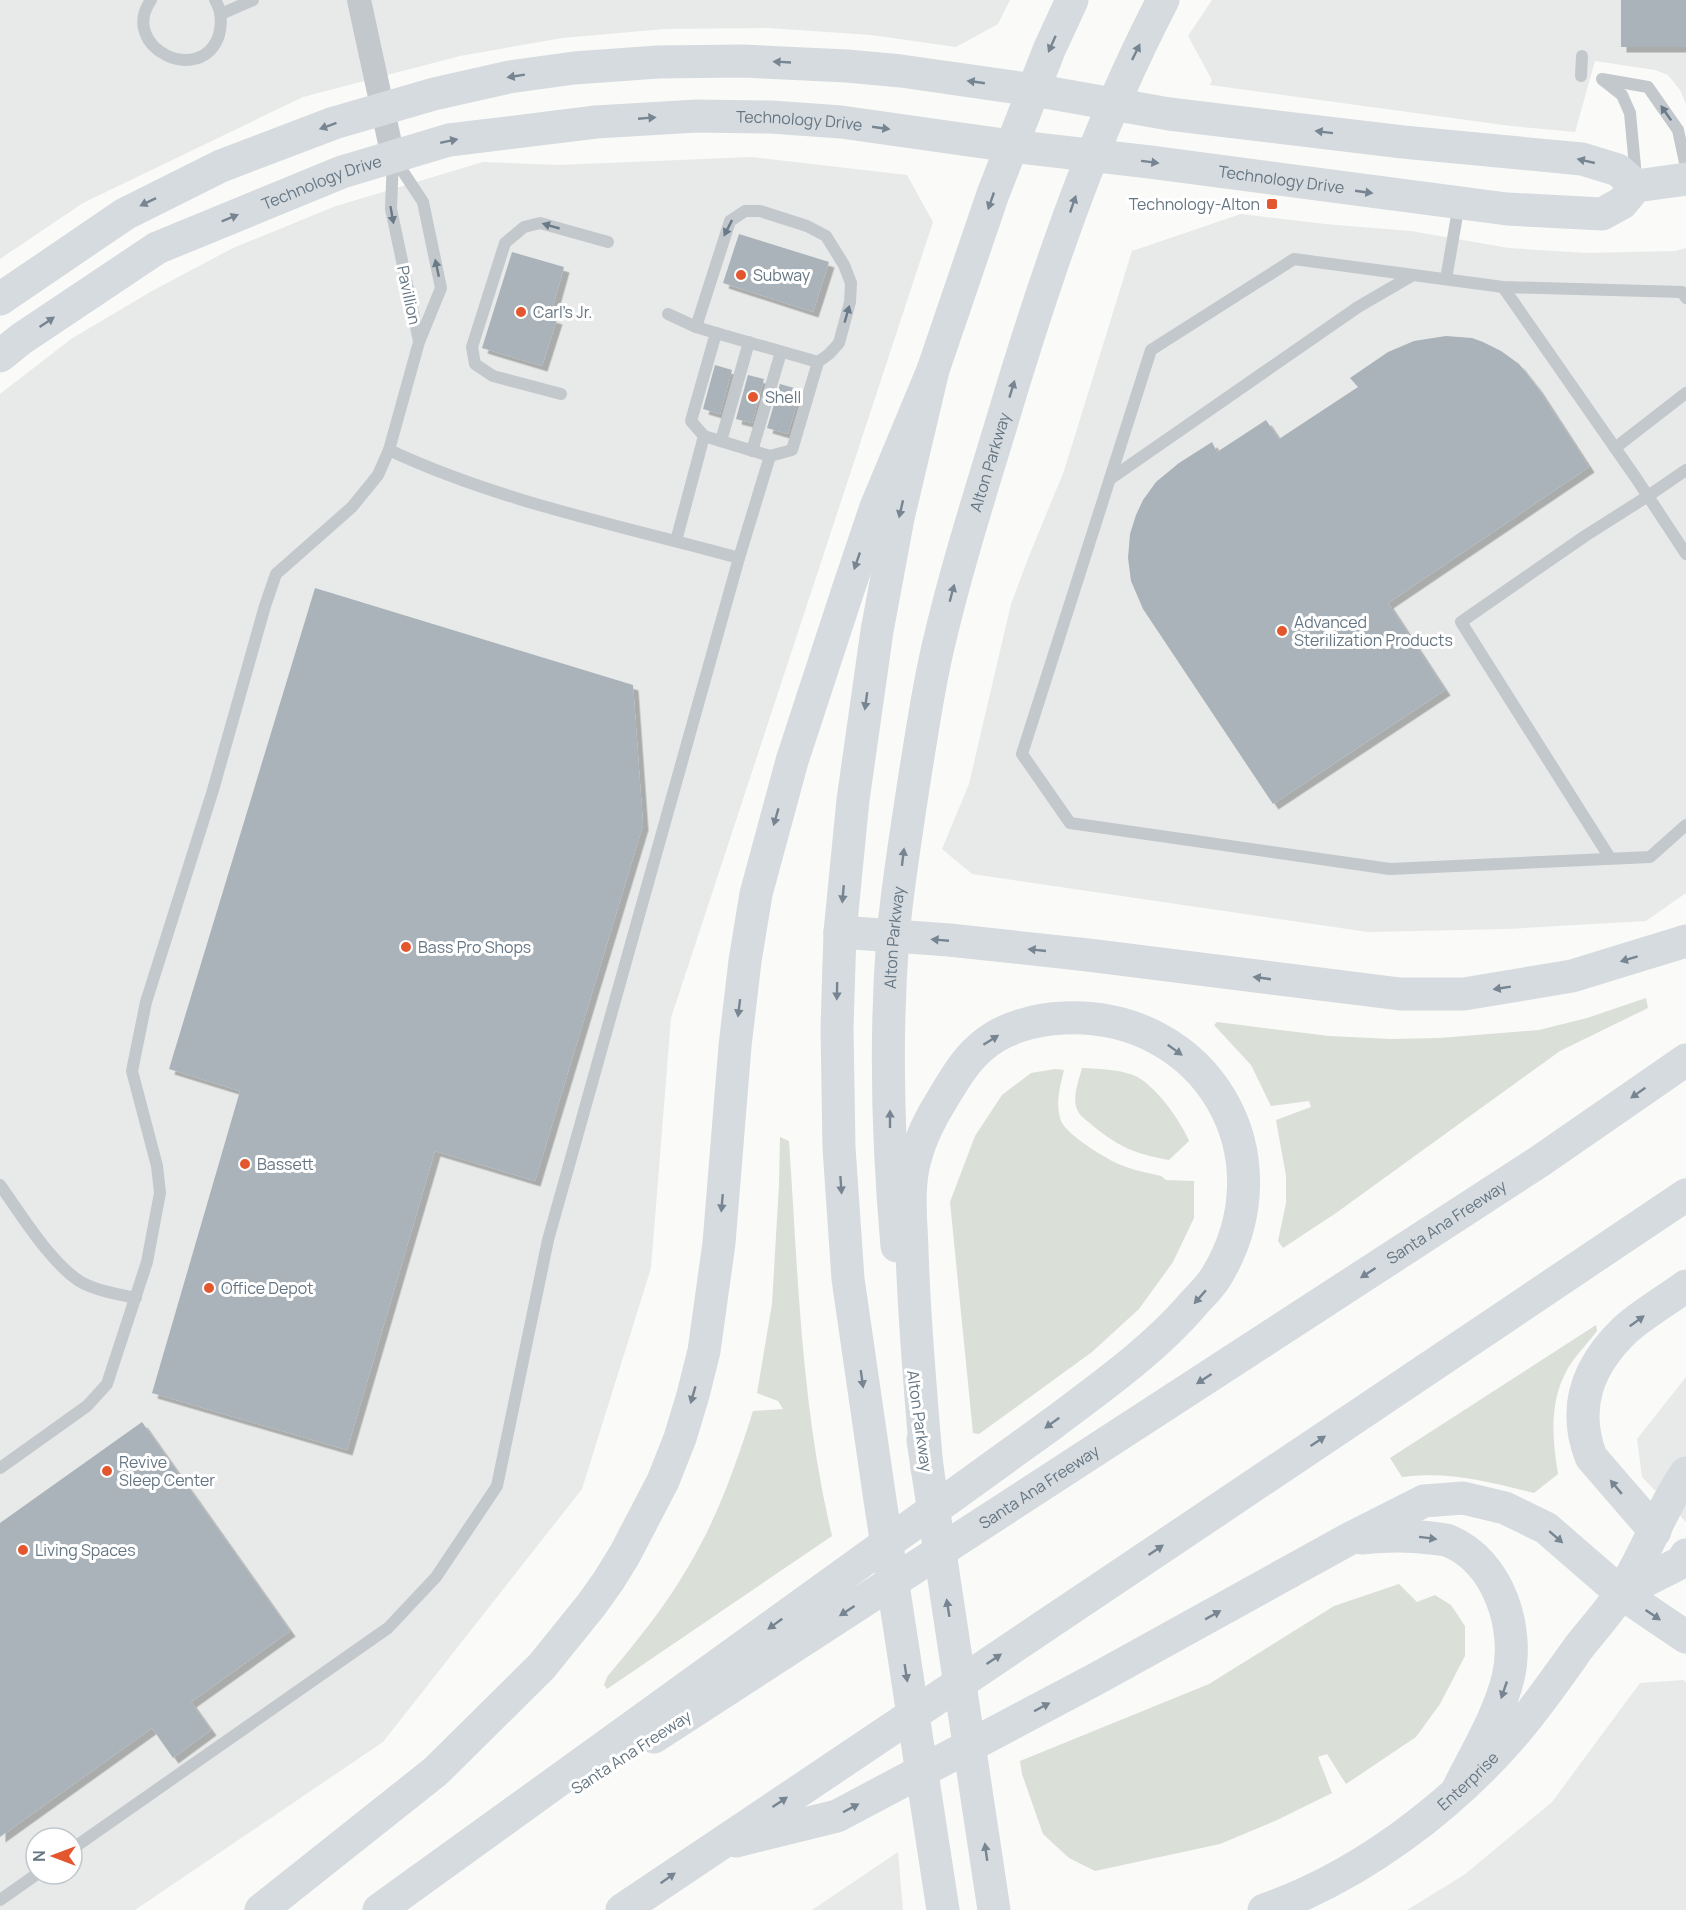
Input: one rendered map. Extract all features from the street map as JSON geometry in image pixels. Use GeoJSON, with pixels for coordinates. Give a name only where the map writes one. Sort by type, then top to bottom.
{"type":"FeatureCollection","features":[{"type":"Feature","properties":{"kind":"main road"},"geometry":{"type":"LineString","coordinates":[[261,1910],[436,1771],[542,1666],[609,1580],[663,1481],[693,1395],[707,1329],[719,1243],[737,1024],[745,961],[759,884],[792,761],[876,507],[933,370],[1011,146],[1049,50],[1072,0]]}},
{"type":"Feature","properties":{"kind":"main road","name":"Alton Parkway"},"geometry":{"type":"LineString","coordinates":[[994,1910],[903,1303],[892,1171],[890,1037],[893,936],[905,841],[937,650],[975,506],[1075,198],[1135,53],[1163,0]]}},
{"type":"Feature","properties":{"kind":"main road"},"geometry":{"type":"LineString","coordinates":[[0,299],[125,214],[221,166],[334,123],[444,91],[509,77],[574,68],[658,62],[743,60],[847,66],[1034,90],[1169,114],[1402,142],[1582,159],[1618,170],[1636,186],[1686,179]]}},
{"type":"Feature","properties":{"kind":"main road","name":"Technology Drive"},"geometry":{"type":"LineString","coordinates":[[0,357],[21,339],[157,248],[342,172],[449,140],[596,122],[697,116],[771,117],[841,122],[1092,157],[1150,162],[1507,209],[1602,214],[1622,203],[1636,186]]}},
{"type":"Feature","properties":{"kind":"main road"},"geometry":{"type":"LineString","coordinates":[[933,370],[898,518],[877,631],[852,811],[840,932],[837,1089],[843,1224],[854,1324],[943,1910]]}},
{"type":"Feature","properties":{"kind":"main road"},"geometry":{"type":"LineString","coordinates":[[840,932],[1088,955],[1357,990],[1421,994],[1464,994],[1572,976],[1686,941]]}},
{"type":"Feature","properties":{"kind":"main road"},"geometry":{"type":"LineString","coordinates":[[379,1910],[1052,1424],[1119,1373],[1180,1320],[1214,1280],[1232,1248],[1243,1208],[1245,1182],[1236,1132],[1221,1099],[1204,1075],[1163,1041],[1138,1029],[1105,1020],[1081,1017],[1056,1018],[1018,1026],[981,1046],[961,1069],[931,1116],[921,1139],[910,1184],[914,1303],[927,1469]]}},
{"type":"Feature","properties":{"kind":"main road","name":"Santa Ana Freeway"},"geometry":{"type":"LineString","coordinates":[[389,1910],[1540,1161],[1686,1060]]}},
{"type":"Feature","properties":{"kind":"main road"},"geometry":{"type":"LineString","coordinates":[[622,1910],[1686,1195]]}},
{"type":"Feature","properties":{"kind":"main road"},"geometry":{"type":"LineString","coordinates":[[1621,1593],[1685,1560],[1655,1531],[1592,1457],[1586,1443],[1582,1418],[1585,1393],[1600,1360],[1627,1329],[1686,1286]]}},
{"type":"Feature","properties":{"kind":"main road","name":"Enterprise"},"geometry":{"type":"LineString","coordinates":[[1264,1910],[1310,1890],[1381,1851],[1405,1835],[1457,1791],[1516,1731],[1621,1593],[1676,1487],[1686,1473]]}},
{"type":"Feature","properties":{"kind":"main road"},"geometry":{"type":"LineString","coordinates":[[714,1847],[837,1816],[1094,1680],[1349,1539],[1424,1501],[1463,1498],[1505,1508],[1546,1528],[1621,1593],[1686,1637]]}},
{"type":"Feature","properties":{"kind":"main road"},"geometry":{"type":"LineString","coordinates":[[1349,1539],[1403,1534],[1448,1540],[1472,1555],[1490,1576],[1505,1607],[1511,1640],[1508,1676],[1496,1712],[1457,1791]]}},
{"type":"Feature","properties":{"kind":"street","name":"Pavillion"},"geometry":{"type":"LineString","coordinates":[[359,0],[393,157]]}},
{"type":"Feature","properties":{"kind":"lane"},"geometry":{"type":"LineString","coordinates":[[151,0],[144,17],[145,30],[150,42],[159,52],[171,58],[184,60],[197,58],[208,51],[217,40],[221,28],[221,14],[215,0]]}},
{"type":"Feature","properties":{"kind":"lane"},"geometry":{"type":"LineString","coordinates":[[221,14],[253,0]]}},
{"type":"Feature","properties":{"kind":"lane"},"geometry":{"type":"LineString","coordinates":[[1581,76],[1582,56]]}},
{"type":"Feature","properties":{"kind":"lane"},"geometry":{"type":"LineString","coordinates":[[1636,186],[1630,113],[1622,95],[1602,79],[1648,87],[1678,130],[1686,166]]}},
{"type":"Feature","properties":{"kind":"lane","name":"Pavillion"},"geometry":{"type":"LineString","coordinates":[[393,157],[391,209],[419,342]]}},
{"type":"Feature","properties":{"kind":"lane","name":"Pavillion"},"geometry":{"type":"LineString","coordinates":[[393,157],[423,202],[441,288],[419,342]]}},
{"type":"Feature","properties":{"kind":"lane"},"geometry":{"type":"LineString","coordinates":[[1446,279],[1459,204]]}},
{"type":"Feature","properties":{"kind":"lane"},"geometry":{"type":"LineString","coordinates":[[696,327],[730,221],[745,212],[760,212],[807,226],[826,236],[844,265],[850,283],[850,302],[839,343],[830,354],[818,362],[792,450],[770,456],[752,451],[704,436],[691,421],[716,333]]}},
{"type":"Feature","properties":{"kind":"lane"},"geometry":{"type":"LineString","coordinates":[[561,394],[493,376],[475,364],[472,347],[506,243],[524,227],[540,223],[608,242]]}},
{"type":"Feature","properties":{"kind":"lane"},"geometry":{"type":"LineString","coordinates":[[1686,298],[1682,292],[1503,287],[1294,259],[1151,350],[1022,754],[1070,823],[1390,869],[1650,857],[1686,825]]}},
{"type":"Feature","properties":{"kind":"lane"},"geometry":{"type":"LineString","coordinates":[[1110,479],[1358,307],[1413,275]]}},
{"type":"Feature","properties":{"kind":"lane"},"geometry":{"type":"LineString","coordinates":[[1503,287],[1686,554]]}},
{"type":"Feature","properties":{"kind":"lane"},"geometry":{"type":"LineString","coordinates":[[668,314],[696,327],[818,362]]}},
{"type":"Feature","properties":{"kind":"lane"},"geometry":{"type":"LineString","coordinates":[[0,1468],[87,1406],[107,1384],[136,1298],[147,1258],[160,1193],[157,1166],[132,1071],[146,1002],[213,790],[276,574],[352,507],[378,475],[389,450],[419,342]]}},
{"type":"Feature","properties":{"kind":"lane"},"geometry":{"type":"LineString","coordinates":[[721,441],[749,342]]}},
{"type":"Feature","properties":{"kind":"lane"},"geometry":{"type":"LineString","coordinates":[[752,451],[781,351]]}},
{"type":"Feature","properties":{"kind":"lane"},"geometry":{"type":"LineString","coordinates":[[1615,448],[1686,393]]}},
{"type":"Feature","properties":{"kind":"lane"},"geometry":{"type":"LineString","coordinates":[[676,541],[704,436]]}},
{"type":"Feature","properties":{"kind":"lane"},"geometry":{"type":"LineString","coordinates":[[389,450],[460,480],[603,523],[740,558]]}},
{"type":"Feature","properties":{"kind":"lane"},"geometry":{"type":"LineString","coordinates":[[84,1841],[388,1628],[436,1577],[497,1486],[548,1240],[770,456]]}},
{"type":"Feature","properties":{"kind":"lane"},"geometry":{"type":"LineString","coordinates":[[1610,858],[1461,622],[1585,536],[1686,470]]}},
{"type":"Feature","properties":{"kind":"lane"},"geometry":{"type":"LineString","coordinates":[[0,1185],[48,1250],[68,1272],[83,1283],[136,1298]]}},
{"type":"Feature","properties":{"kind":"lane"},"geometry":{"type":"LineString","coordinates":[[0,1900],[24,1883]]}},
{"type":"Feature","properties":{"kind":"shaded area"},"geometry":{"type":"Polygon","coordinates":[[[0,0],[1010,0],[998,24],[956,47],[871,35],[767,28],[665,29],[562,38],[460,56],[303,97],[83,203],[0,259],[0,0]]]}},
{"type":"Feature","properties":{"kind":"shaded area"},"geometry":{"type":"Polygon","coordinates":[[[1212,0],[1686,0],[1686,104],[1680,90],[1668,75],[1655,70],[1595,61],[1575,132],[1511,126],[1210,85],[1212,80],[1188,36],[1212,0]]]}},
{"type":"Feature","properties":{"kind":"shaded area"},"geometry":{"type":"Polygon","coordinates":[[[752,157],[907,175],[933,222],[671,1018],[651,1268],[582,1489],[383,1742],[135,1910],[0,1910],[0,394],[71,339],[152,291],[233,248],[336,206],[483,162],[558,165],[752,157]]]}},
{"type":"Feature","properties":{"kind":"shaded area"},"geometry":{"type":"Polygon","coordinates":[[[1241,214],[1411,231],[1509,248],[1586,253],[1675,251],[1686,248],[1686,893],[1646,921],[1507,929],[1368,932],[972,874],[942,849],[969,784],[1011,604],[1064,471],[1132,251],[1241,214]]]}},
{"type":"Feature","properties":{"kind":"shaded area"},"geometry":{"type":"Polygon","coordinates":[[[1646,998],[1648,1008],[1560,1051],[1336,1213],[1283,1248],[1278,1241],[1286,1203],[1286,1176],[1276,1120],[1311,1107],[1309,1101],[1271,1106],[1251,1065],[1214,1025],[1217,1022],[1329,1036],[1391,1039],[1439,1038],[1539,1030],[1587,1018],[1646,998]]]}},
{"type":"Feature","properties":{"kind":"shaded area"},"geometry":{"type":"Polygon","coordinates":[[[1082,1068],[1120,1072],[1141,1079],[1166,1104],[1180,1123],[1189,1141],[1169,1160],[1128,1149],[1112,1140],[1093,1126],[1077,1109],[1076,1094],[1082,1068]]]}},
{"type":"Feature","properties":{"kind":"shaded area"},"geometry":{"type":"Polygon","coordinates":[[[1055,1069],[1064,1070],[1058,1102],[1059,1115],[1065,1127],[1088,1146],[1121,1165],[1161,1176],[1166,1180],[1194,1181],[1194,1218],[1173,1262],[1139,1309],[1092,1352],[979,1434],[973,1433],[950,1202],[975,1136],[1002,1095],[1031,1073],[1055,1069]]]}},
{"type":"Feature","properties":{"kind":"shaded area"},"geometry":{"type":"Polygon","coordinates":[[[780,1137],[789,1141],[798,1290],[807,1389],[813,1438],[832,1536],[607,1689],[604,1685],[607,1677],[660,1610],[679,1582],[708,1530],[725,1491],[753,1411],[783,1409],[778,1401],[757,1393],[772,1304],[780,1137]]]}},
{"type":"Feature","properties":{"kind":"shaded area"},"geometry":{"type":"Polygon","coordinates":[[[1596,1325],[1597,1331],[1568,1368],[1558,1393],[1554,1420],[1554,1447],[1558,1474],[1534,1493],[1453,1477],[1436,1475],[1402,1477],[1390,1458],[1596,1325]]]}},
{"type":"Feature","properties":{"kind":"shaded area"},"geometry":{"type":"Polygon","coordinates":[[[1686,1377],[1686,1522],[1642,1477],[1637,1439],[1686,1377]]]}},
{"type":"Feature","properties":{"kind":"shaded area"},"geometry":{"type":"Polygon","coordinates":[[[1399,1584],[1417,1602],[1435,1595],[1451,1605],[1465,1626],[1465,1656],[1440,1704],[1416,1737],[1346,1784],[1327,1754],[1318,1757],[1332,1793],[1275,1821],[1220,1844],[1095,1871],[1069,1858],[1043,1834],[1022,1774],[1020,1761],[1209,1684],[1334,1606],[1399,1584]]]}},
{"type":"Feature","properties":{"kind":"shaded area"},"geometry":{"type":"Polygon","coordinates":[[[1683,1680],[1686,1682],[1686,1910],[1407,1910],[1464,1875],[1552,1802],[1640,1683],[1683,1680]]]}},
{"type":"Feature","properties":{"kind":"shaded area"},"geometry":{"type":"Polygon","coordinates":[[[898,1852],[903,1910],[812,1910],[898,1852]]]}},
{"type":"Feature","properties":{"kind":"building"},"geometry":{"type":"Polygon","coordinates":[[[1621,0],[1686,0],[1686,47],[1621,47],[1621,0]]]}},
{"type":"Feature","properties":{"kind":"building"},"geometry":{"type":"Polygon","coordinates":[[[739,234],[829,262],[813,312],[723,283],[739,234]]]}},
{"type":"Feature","properties":{"kind":"building","name":"Carl's Jr."},"geometry":{"type":"Polygon","coordinates":[[[512,252],[564,267],[550,317],[557,319],[542,366],[482,348],[512,252]]]}},
{"type":"Feature","properties":{"kind":"building"},"geometry":{"type":"Polygon","coordinates":[[[1446,336],[1472,338],[1483,342],[1519,364],[1537,387],[1589,467],[1388,603],[1445,690],[1273,804],[1143,609],[1131,581],[1128,558],[1130,534],[1136,515],[1156,482],[1179,463],[1212,442],[1217,452],[1266,420],[1279,439],[1358,387],[1350,378],[1388,352],[1414,341],[1446,336]]]}},
{"type":"Feature","properties":{"kind":"building"},"geometry":{"type":"Polygon","coordinates":[[[715,365],[732,370],[720,414],[703,409],[715,365]]]}},
{"type":"Feature","properties":{"kind":"building"},"geometry":{"type":"Polygon","coordinates":[[[748,375],[764,379],[752,423],[736,419],[748,375]]]}},
{"type":"Feature","properties":{"kind":"building"},"geometry":{"type":"Polygon","coordinates":[[[780,384],[801,390],[788,434],[767,428],[780,384]]]}},
{"type":"Feature","properties":{"kind":"building","name":"Bass Pro Shops"},"geometry":{"type":"Polygon","coordinates":[[[315,588],[633,685],[643,825],[535,1181],[435,1151],[347,1450],[152,1393],[240,1091],[169,1069],[315,588]]]}},
{"type":"Feature","properties":{"kind":"building"},"geometry":{"type":"Polygon","coordinates":[[[142,1422],[290,1631],[191,1702],[211,1730],[173,1758],[152,1728],[0,1837],[0,1523],[142,1422]]]}},
{"type":"Feature","properties":{"kind":"place","name":"Technology-Alton"},"geometry":{"type":"Point","coordinates":[1272,204]}},
{"type":"Feature","properties":{"kind":"place","name":"Subway"},"geometry":{"type":"Point","coordinates":[741,275]}},
{"type":"Feature","properties":{"kind":"place","name":"Carl's Jr."},"geometry":{"type":"Point","coordinates":[521,312]}},
{"type":"Feature","properties":{"kind":"place","name":"Shell"},"geometry":{"type":"Point","coordinates":[753,397]}},
{"type":"Feature","properties":{"kind":"place","name":"Advanced Sterilization Products"},"geometry":{"type":"Point","coordinates":[1282,631]}},
{"type":"Feature","properties":{"kind":"place","name":"Bass Pro Shops"},"geometry":{"type":"Point","coordinates":[406,947]}},
{"type":"Feature","properties":{"kind":"place","name":"Bassett"},"geometry":{"type":"Point","coordinates":[245,1164]}},
{"type":"Feature","properties":{"kind":"place","name":"Office Depot"},"geometry":{"type":"Point","coordinates":[209,1288]}},
{"type":"Feature","properties":{"kind":"place","name":"Revive Sleep Center"},"geometry":{"type":"Point","coordinates":[107,1471]}},
{"type":"Feature","properties":{"kind":"place","name":"Living Spaces"},"geometry":{"type":"Point","coordinates":[23,1550]}}]}
